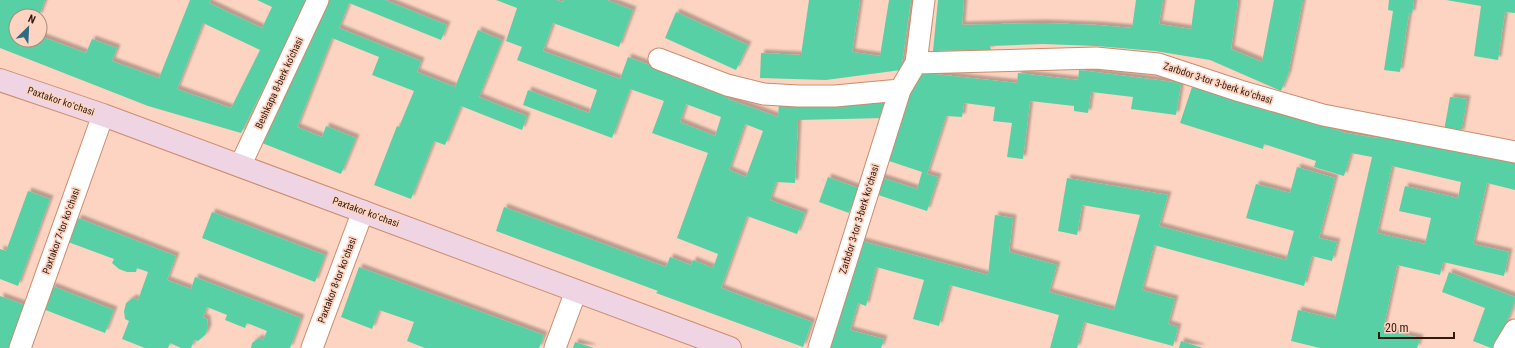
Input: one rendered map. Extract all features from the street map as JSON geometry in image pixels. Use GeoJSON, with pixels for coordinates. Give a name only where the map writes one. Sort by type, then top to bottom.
{"type":"FeatureCollection","features":[{"type":"Feature","properties":{"kind":"main road","name":"Paxtakor koʻchasi"},"geometry":{"type":"LineString","coordinates":[[0,80],[103,115],[730,348]]}},
{"type":"Feature","properties":{"kind":"street","name":"Beshkapa 8-berk koʼchasi"},"geometry":{"type":"LineString","coordinates":[[240,166],[318,0]]}},
{"type":"Feature","properties":{"kind":"street","name":"Zarbdor 3-tor 3-berk koʻchasi"},"geometry":{"type":"LineString","coordinates":[[819,348],[900,90],[916,63],[924,0]]}},
{"type":"Feature","properties":{"kind":"street","name":"Zarbdor 3-tor 3-berk koʻchasi"},"geometry":{"type":"LineString","coordinates":[[916,63],[1096,58],[1158,64],[1240,91],[1323,115],[1515,152]]}},
{"type":"Feature","properties":{"kind":"street"},"geometry":{"type":"LineString","coordinates":[[659,59],[728,85],[764,94],[835,96],[900,90]]}},
{"type":"Feature","properties":{"kind":"street","name":"Paxtakor 7-tor koʻchasi"},"geometry":{"type":"LineString","coordinates":[[20,348],[103,115]]}},
{"type":"Feature","properties":{"kind":"street","name":"Paxtakor 8-tor koʻchasi"},"geometry":{"type":"LineString","coordinates":[[312,348],[363,211]]}},
{"type":"Feature","properties":{"kind":"street"},"geometry":{"type":"LineString","coordinates":[[555,348],[576,291]]}},
{"type":"Feature","properties":{"kind":"street"},"geometry":{"type":"LineString","coordinates":[[1504,348],[1515,330]]}},
{"type":"Feature","properties":{"kind":"building"},"geometry":{"type":"Polygon","coordinates":[[[0,0],[45,0],[42,8],[8,8],[8,48],[48,48],[48,39],[86,53],[92,39],[117,48],[112,61],[159,78],[190,0],[211,0],[209,3],[262,28],[272,7],[257,0],[306,0],[288,40],[241,133],[148,106],[0,48],[0,0]],[[203,23],[177,89],[231,108],[260,50],[203,23]]]}},
{"type":"Feature","properties":{"kind":"building"},"geometry":{"type":"Polygon","coordinates":[[[325,0],[385,0],[447,25],[441,40],[349,3],[339,28],[421,61],[417,72],[455,87],[478,30],[502,40],[479,97],[527,116],[522,130],[461,106],[445,145],[434,141],[411,199],[374,185],[397,126],[399,127],[414,91],[372,75],[379,57],[332,38],[297,127],[322,137],[326,126],[356,138],[341,174],[262,143],[313,16],[325,0]]]}},
{"type":"Feature","properties":{"kind":"building"},"geometry":{"type":"Polygon","coordinates":[[[496,0],[556,0],[563,2],[564,0],[607,0],[633,10],[619,47],[553,23],[543,51],[620,79],[628,57],[730,95],[728,99],[778,117],[779,102],[884,99],[885,118],[798,120],[795,183],[776,182],[770,200],[805,213],[797,234],[747,216],[721,288],[812,322],[803,347],[656,293],[658,291],[496,231],[504,207],[666,267],[670,257],[691,265],[693,260],[713,268],[718,254],[677,238],[708,153],[652,133],[664,101],[630,89],[612,138],[523,105],[528,90],[589,113],[597,90],[517,60],[522,47],[506,41],[517,8],[496,0]],[[686,104],[680,122],[715,136],[721,117],[686,104]],[[745,124],[729,170],[746,177],[763,131],[745,124]]]}},
{"type":"Feature","properties":{"kind":"building"},"geometry":{"type":"Polygon","coordinates":[[[809,0],[860,0],[852,52],[880,56],[889,0],[911,0],[901,70],[826,80],[760,78],[761,53],[801,55],[809,0]]]}},
{"type":"Feature","properties":{"kind":"building"},"geometry":{"type":"Polygon","coordinates":[[[938,0],[964,0],[962,25],[1043,23],[1132,28],[1136,0],[1163,0],[1159,24],[1191,29],[1195,0],[1238,0],[1231,49],[1262,62],[1274,0],[1303,0],[1288,74],[1281,91],[1210,60],[1155,51],[1096,46],[1043,44],[990,46],[991,50],[933,51],[938,0]]]}},
{"type":"Feature","properties":{"kind":"building"},"geometry":{"type":"Polygon","coordinates":[[[1389,0],[1414,0],[1412,14],[1409,13],[1400,72],[1384,70],[1393,11],[1388,10],[1389,0]]]}},
{"type":"Feature","properties":{"kind":"building"},"geometry":{"type":"Polygon","coordinates":[[[1446,0],[1515,0],[1515,13],[1505,12],[1498,60],[1474,56],[1481,6],[1446,0]]]}},
{"type":"Feature","properties":{"kind":"building"},"geometry":{"type":"Polygon","coordinates":[[[676,12],[748,45],[736,70],[665,38],[676,12]]]}},
{"type":"Feature","properties":{"kind":"building"},"geometry":{"type":"Polygon","coordinates":[[[1079,70],[1181,83],[1176,115],[1131,109],[1133,97],[1091,92],[1088,113],[1074,111],[1074,106],[1030,101],[1023,159],[1007,157],[1012,123],[993,121],[995,107],[964,103],[962,117],[946,116],[927,174],[938,177],[927,211],[872,193],[877,176],[917,189],[922,172],[883,159],[907,86],[924,73],[1017,83],[1018,73],[1078,80],[1079,70]]]}},
{"type":"Feature","properties":{"kind":"building"},"geometry":{"type":"Polygon","coordinates":[[[1192,87],[1274,113],[1275,110],[1346,133],[1377,138],[1378,131],[1515,162],[1515,190],[1487,183],[1473,244],[1509,252],[1504,276],[1443,262],[1440,275],[1397,265],[1383,330],[1420,338],[1417,348],[1320,348],[1291,341],[1298,310],[1335,319],[1372,157],[1351,153],[1344,176],[1314,167],[1316,161],[1264,144],[1263,149],[1180,123],[1192,87]],[[1392,166],[1377,233],[1425,244],[1431,218],[1399,211],[1405,186],[1458,198],[1461,182],[1392,166]]]}},
{"type":"Feature","properties":{"kind":"building"},"geometry":{"type":"Polygon","coordinates":[[[1450,97],[1467,99],[1461,133],[1444,131],[1450,97]]]}},
{"type":"Feature","properties":{"kind":"building"},"geometry":{"type":"Polygon","coordinates":[[[1297,167],[1335,178],[1319,238],[1337,242],[1332,261],[1312,256],[1304,286],[1154,245],[1142,290],[1175,299],[1168,324],[1178,327],[1173,346],[1084,322],[1077,348],[1050,348],[1059,315],[950,285],[939,326],[913,319],[924,280],[876,267],[866,306],[858,303],[850,330],[884,339],[881,348],[822,348],[858,240],[988,275],[995,215],[1013,218],[1009,252],[1057,265],[1049,292],[1114,310],[1140,215],[1082,205],[1077,235],[1058,231],[1067,178],[1168,195],[1159,226],[1286,260],[1294,231],[1246,218],[1256,184],[1290,193],[1297,167]]]}},
{"type":"Feature","properties":{"kind":"building"},"geometry":{"type":"Polygon","coordinates":[[[828,177],[858,188],[849,213],[819,202],[828,177]]]}},
{"type":"Feature","properties":{"kind":"building"},"geometry":{"type":"Polygon","coordinates":[[[28,191],[50,199],[18,286],[0,279],[0,249],[6,251],[28,191]]]}},
{"type":"Feature","properties":{"kind":"building"},"geometry":{"type":"Polygon","coordinates":[[[212,212],[325,255],[315,282],[202,238],[212,212]]]}},
{"type":"Feature","properties":{"kind":"building"},"geometry":{"type":"Polygon","coordinates":[[[78,218],[176,256],[167,280],[191,289],[195,277],[301,318],[290,348],[251,348],[252,343],[259,338],[263,340],[267,331],[247,323],[245,328],[225,320],[227,315],[207,307],[203,317],[207,319],[208,328],[205,335],[198,341],[194,340],[191,348],[181,348],[170,343],[168,348],[145,348],[122,339],[129,321],[125,319],[124,311],[126,303],[133,298],[138,300],[148,272],[137,268],[136,272],[127,272],[119,269],[112,263],[114,259],[68,242],[78,218]]]}},
{"type":"Feature","properties":{"kind":"building"},"geometry":{"type":"Polygon","coordinates":[[[359,267],[544,335],[539,348],[425,348],[407,341],[414,322],[379,310],[372,329],[341,317],[359,267]]]}},
{"type":"Feature","properties":{"kind":"building"},"geometry":{"type":"Polygon","coordinates":[[[1449,272],[1515,297],[1497,348],[1491,348],[1473,341],[1485,308],[1442,292],[1449,272]]]}},
{"type":"Feature","properties":{"kind":"building"},"geometry":{"type":"Polygon","coordinates":[[[52,286],[114,310],[105,333],[43,309],[52,286]]]}},
{"type":"Feature","properties":{"kind":"building"},"geometry":{"type":"Polygon","coordinates":[[[0,296],[25,305],[9,348],[0,348],[0,296]]]}},
{"type":"Feature","properties":{"kind":"building"},"geometry":{"type":"Polygon","coordinates":[[[1181,341],[1203,348],[1179,348],[1181,341]]]}},
{"type":"Feature","properties":{"kind":"building"},"geometry":{"type":"Polygon","coordinates":[[[575,342],[594,348],[573,348],[575,342]]]}}]}
